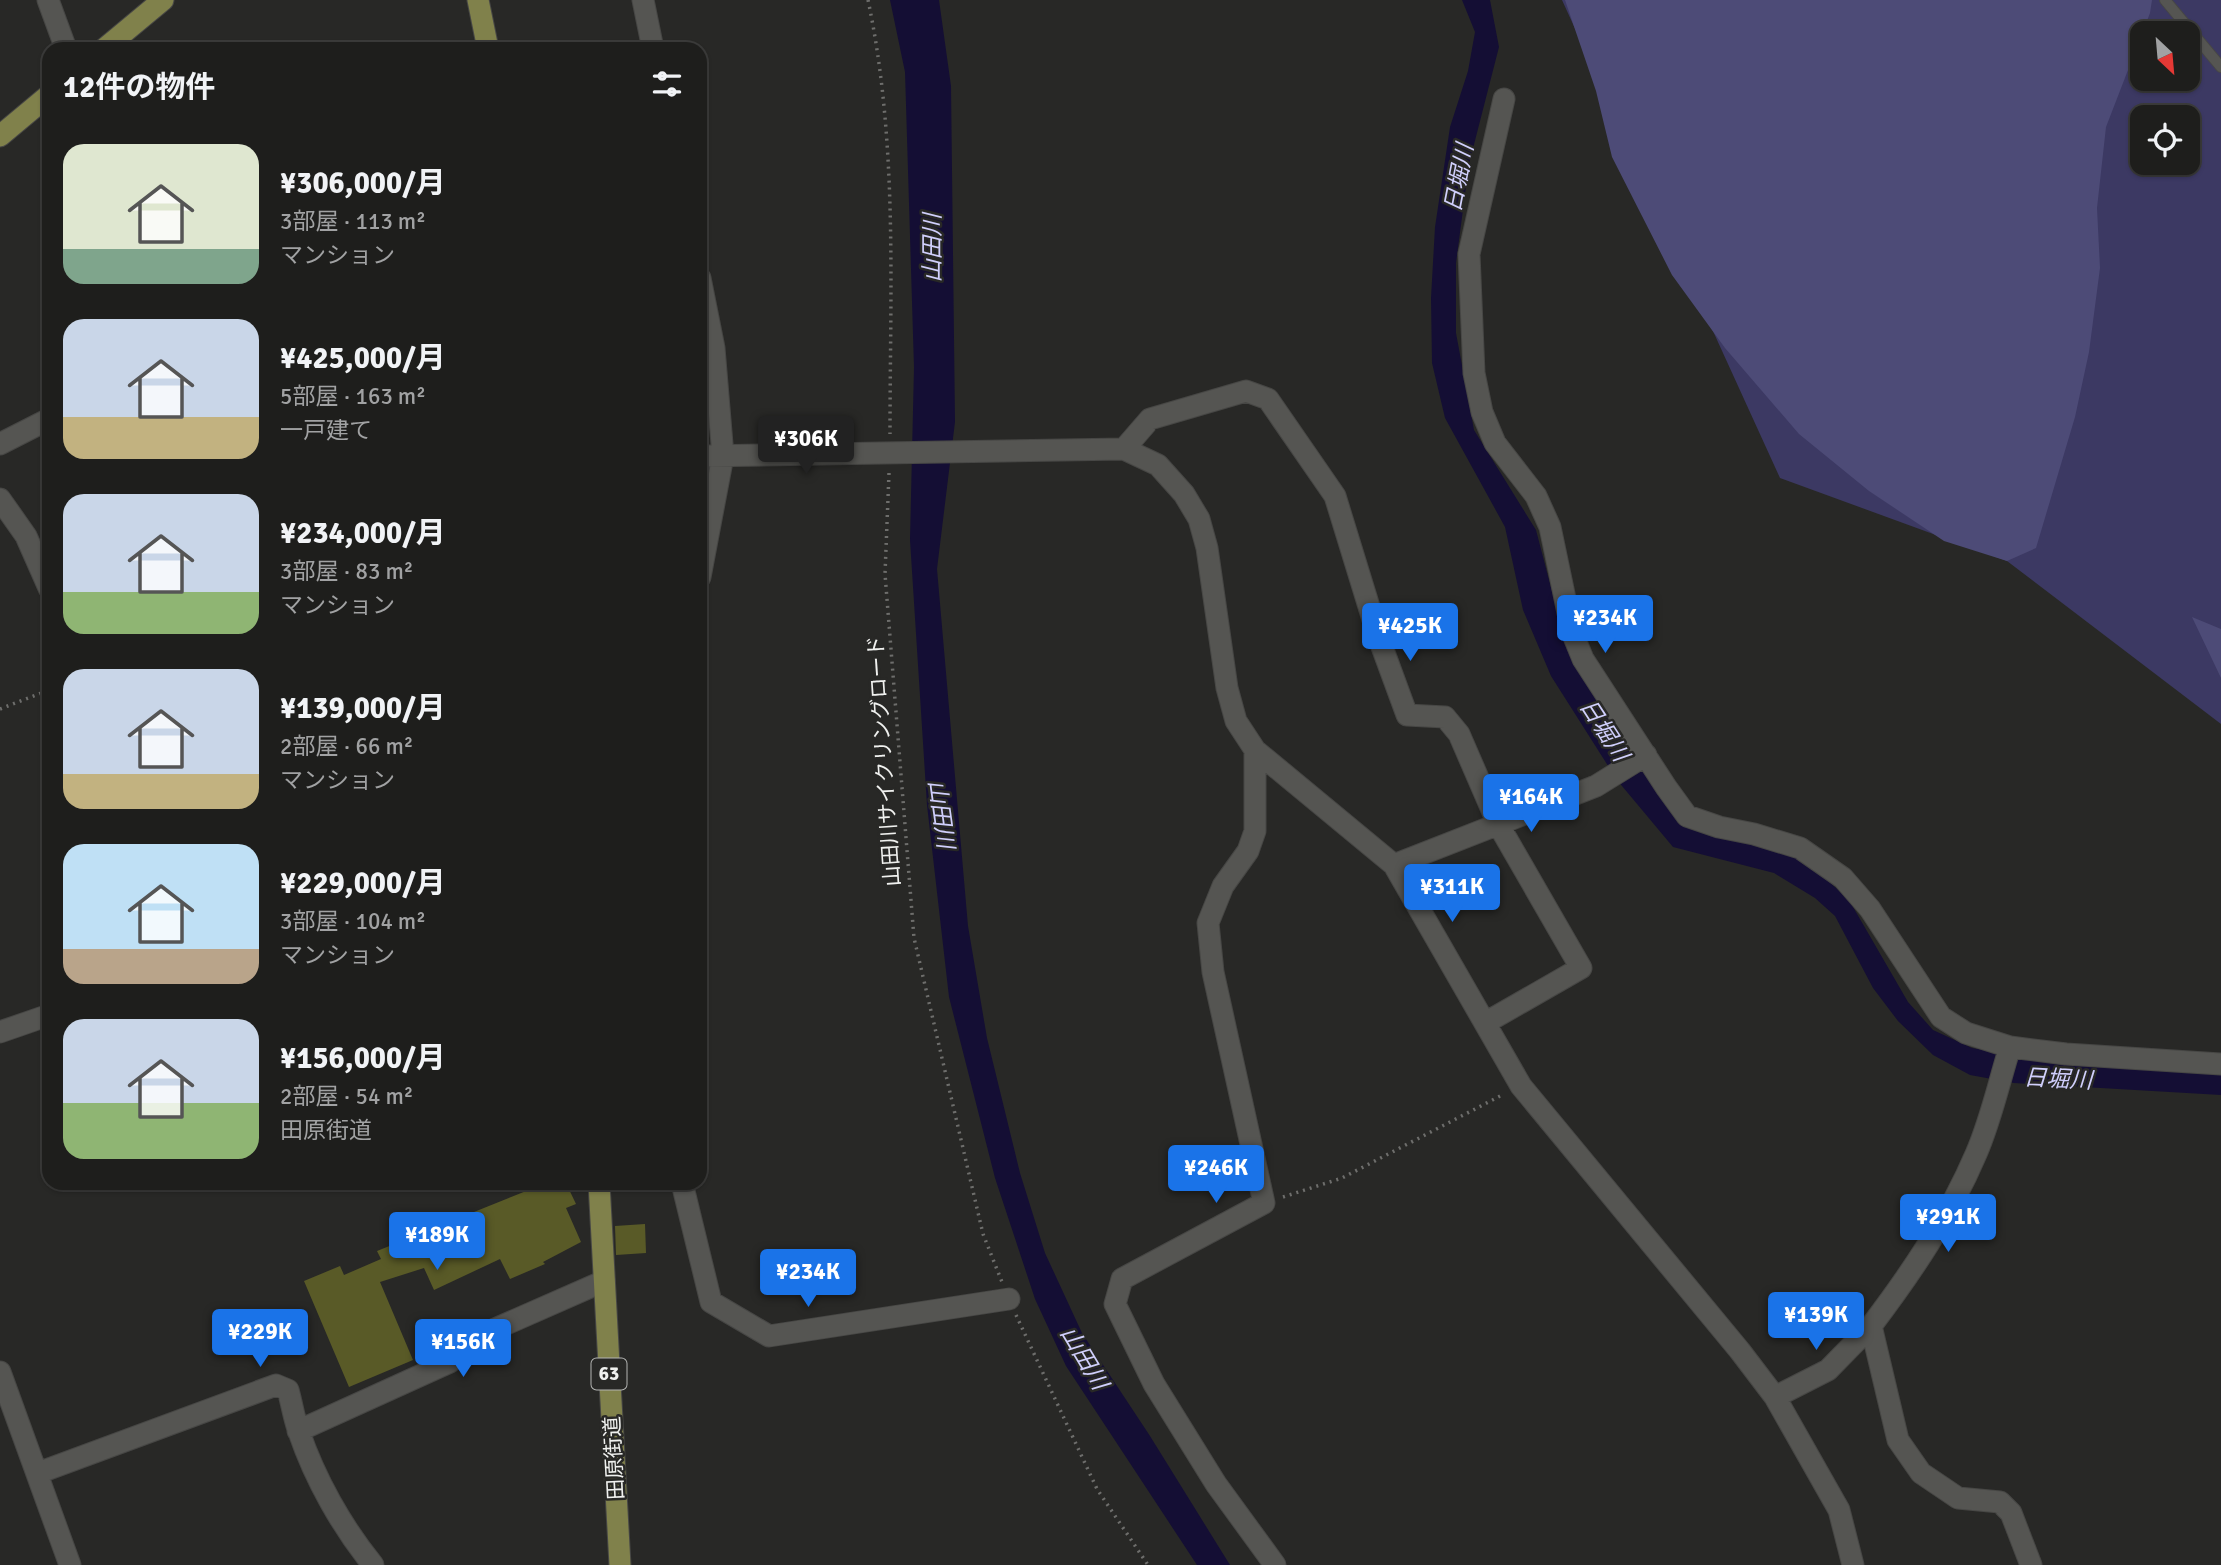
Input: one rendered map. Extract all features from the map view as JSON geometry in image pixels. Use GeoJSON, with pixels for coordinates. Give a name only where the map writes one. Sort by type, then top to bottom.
{"type":"FeatureCollection","features":[{"type":"Feature","properties":{"kind":"main road"},"geometry":{"type":"LineString","coordinates":[[112,42],[163,0]]}},
{"type":"Feature","properties":{"kind":"main road"},"geometry":{"type":"LineString","coordinates":[[478,0],[487,42]]}},
{"type":"Feature","properties":{"kind":"main road"},"geometry":{"type":"LineString","coordinates":[[0,136],[42,101]]}},
{"type":"Feature","properties":{"kind":"main road","name":"田原街道"},"geometry":{"type":"LineString","coordinates":[[600,1190],[620,1565]]}},
{"type":"Feature","properties":{"kind":"street"},"geometry":{"type":"LineString","coordinates":[[48,0],[63,42]]}},
{"type":"Feature","properties":{"kind":"street"},"geometry":{"type":"LineString","coordinates":[[643,0],[652,42]]}},
{"type":"Feature","properties":{"kind":"street"},"geometry":{"type":"LineString","coordinates":[[1504,99],[1469,254],[1474,373],[1482,412],[1495,443],[1536,496],[1550,527],[1572,632],[1583,659],[1688,816],[1800,849],[1843,878],[1870,909],[1941,1017],[1966,1033],[2010,1046],[2066,1054],[2221,1064]]}},
{"type":"Feature","properties":{"kind":"street"},"geometry":{"type":"LineString","coordinates":[[707,313],[714,348],[723,456],[707,540]]}},
{"type":"Feature","properties":{"kind":"street"},"geometry":{"type":"LineString","coordinates":[[1124,450],[1150,419],[1246,391],[1268,399],[1335,496],[1378,636],[1407,715],[1445,717],[1459,734],[1498,824],[1581,968],[1485,1023]]}},
{"type":"Feature","properties":{"kind":"street"},"geometry":{"type":"LineString","coordinates":[[0,444],[42,423]]}},
{"type":"Feature","properties":{"kind":"street"},"geometry":{"type":"LineString","coordinates":[[707,456],[1124,450],[1158,465],[1184,494],[1199,519],[1207,548],[1227,688],[1236,721],[1255,750],[1394,865],[1521,1086],[1741,1351],[1775,1397],[1839,1510],[1853,1565]]}},
{"type":"Feature","properties":{"kind":"street"},"geometry":{"type":"LineString","coordinates":[[0,499],[26,536],[42,572]]}},
{"type":"Feature","properties":{"kind":"street"},"geometry":{"type":"LineString","coordinates":[[1255,750],[1255,831],[1248,851],[1223,886],[1208,923],[1213,972],[1264,1203],[1122,1279],[1115,1304],[1154,1384],[1216,1484],[1275,1565]]}},
{"type":"Feature","properties":{"kind":"street"},"geometry":{"type":"LineString","coordinates":[[1394,865],[1596,786],[1646,755]]}},
{"type":"Feature","properties":{"kind":"street"},"geometry":{"type":"LineString","coordinates":[[0,1032],[42,1017]]}},
{"type":"Feature","properties":{"kind":"street"},"geometry":{"type":"LineString","coordinates":[[1775,1397],[1828,1370],[1871,1326],[1915,1268],[1950,1209],[1977,1151],[2010,1046]]}},
{"type":"Feature","properties":{"kind":"street"},"geometry":{"type":"LineString","coordinates":[[684,1190],[710,1302],[769,1336],[1009,1299]]}},
{"type":"Feature","properties":{"kind":"street"},"geometry":{"type":"LineString","coordinates":[[298,1431],[450,1362],[470,1340],[604,1281]]}},
{"type":"Feature","properties":{"kind":"street"},"geometry":{"type":"LineString","coordinates":[[1871,1326],[1898,1440],[1921,1473],[1958,1498],[2000,1502],[2011,1513],[2031,1565]]}},
{"type":"Feature","properties":{"kind":"street"},"geometry":{"type":"LineString","coordinates":[[0,1372],[70,1565]]}},
{"type":"Feature","properties":{"kind":"street"},"geometry":{"type":"LineString","coordinates":[[38,1474],[276,1385],[288,1390],[298,1431],[333,1504],[373,1565]]}},
{"type":"Feature","properties":{"kind":"lane"},"geometry":{"type":"LineString","coordinates":[[2165,0],[2221,67]]}},
{"type":"Feature","properties":{"kind":"path","name":"山田川サイクリングロード"},"geometry":{"type":"LineString","coordinates":[[868,0],[877,43],[890,155],[890,454],[885,574],[914,938],[984,1234],[1009,1299],[1097,1489],[1148,1565]]}},
{"type":"Feature","properties":{"kind":"path"},"geometry":{"type":"LineString","coordinates":[[0,709],[42,693]]}},
{"type":"Feature","properties":{"kind":"path"},"geometry":{"type":"LineString","coordinates":[[1264,1203],[1342,1178],[1521,1086]]}},
{"type":"Feature","properties":{"kind":"shaded area"},"geometry":{"type":"Polygon","coordinates":[[[1562,0],[2221,0],[2221,724],[2007,561],[1780,478],[1562,0]]]}},
{"type":"Feature","properties":{"kind":"shaded area"},"geometry":{"type":"Polygon","coordinates":[[[1565,0],[2152,0],[2147,21],[2130,21],[2130,65],[2106,127],[2097,208],[2100,268],[2089,352],[2075,417],[2036,548],[2007,561],[1944,541],[1869,491],[1799,434],[1725,348],[1672,275],[1612,157],[1596,91],[1565,0]]]}},
{"type":"Feature","properties":{"kind":"shaded area"},"geometry":{"type":"Polygon","coordinates":[[[2192,617],[2221,629],[2221,678],[2192,617]]]}},
{"type":"Feature","properties":{"kind":"water","name":"山田川"},"geometry":{"type":"Polygon","coordinates":[[[890,0],[939,0],[951,86],[955,422],[937,569],[968,926],[987,1038],[1020,1173],[1045,1253],[1082,1333],[1230,1565],[1197,1565],[1066,1366],[1035,1299],[995,1178],[949,997],[927,805],[910,540],[914,367],[905,72],[890,0]]]}},
{"type":"Feature","properties":{"kind":"water","name":"日堀川"},"geometry":{"type":"Polygon","coordinates":[[[1462,0],[1490,0],[1499,47],[1469,164],[1456,263],[1456,333],[1474,430],[1536,530],[1567,649],[1616,733],[1663,797],[1771,841],[1809,863],[1849,900],[1908,1002],[1933,1030],[1972,1048],[2049,1061],[2221,1072],[2221,1095],[2014,1083],[1970,1075],[1933,1055],[1898,1021],[1873,988],[1835,916],[1815,898],[1774,873],[1673,847],[1617,780],[1551,676],[1523,610],[1505,527],[1445,418],[1432,363],[1431,298],[1435,227],[1450,127],[1468,71],[1475,32],[1462,0]]]}},
{"type":"Feature","properties":{"kind":"building"},"geometry":{"type":"Polygon","coordinates":[[[529,1190],[569,1190],[576,1204],[566,1208],[581,1242],[543,1262],[545,1264],[510,1279],[500,1259],[434,1290],[424,1268],[380,1282],[413,1360],[349,1387],[304,1281],[340,1266],[344,1275],[381,1259],[377,1251],[529,1190]]]}},
{"type":"Feature","properties":{"kind":"building"},"geometry":{"type":"Polygon","coordinates":[[[645,1224],[646,1253],[616,1255],[615,1226],[645,1224]]]}}]}
